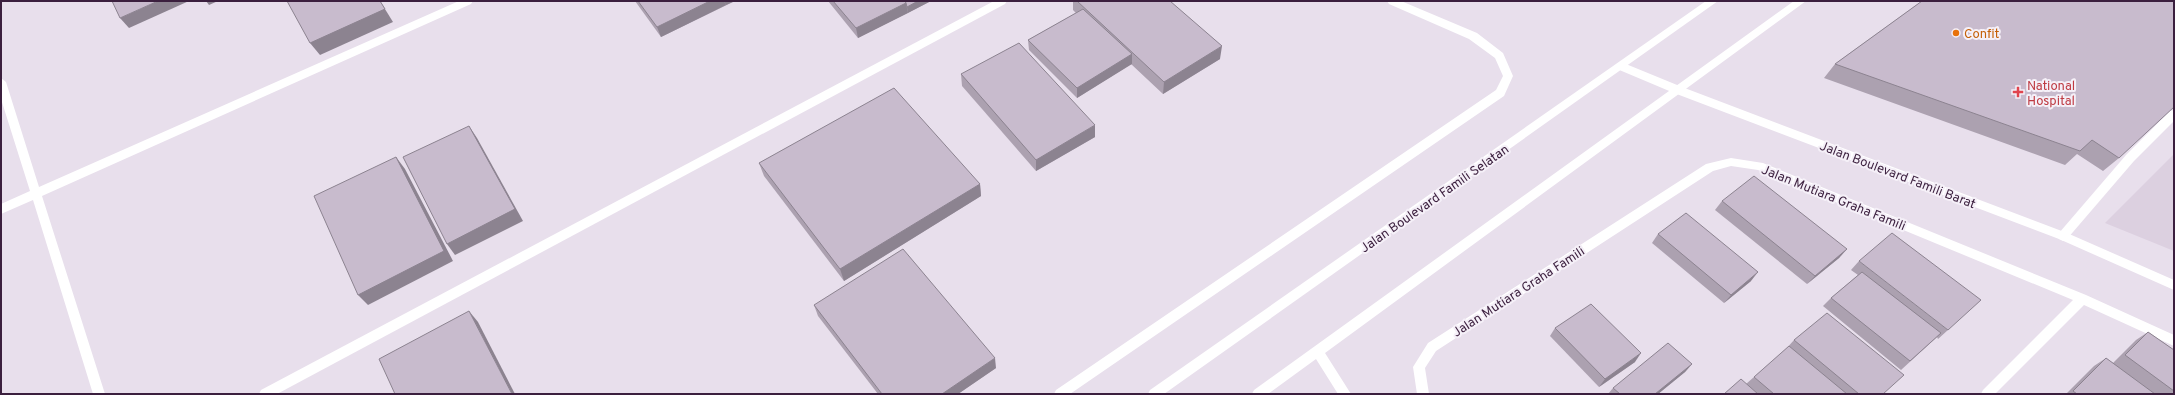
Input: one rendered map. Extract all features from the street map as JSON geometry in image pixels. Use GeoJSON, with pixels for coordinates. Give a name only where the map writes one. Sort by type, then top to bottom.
{"type":"FeatureCollection","features":[{"type":"Feature","properties":{"kind":"street"},"geometry":{"type":"LineString","coordinates":[[1,209],[468,1]]}},
{"type":"Feature","properties":{"kind":"street"},"geometry":{"type":"LineString","coordinates":[[265,394],[1002,1]]}},
{"type":"Feature","properties":{"kind":"street"},"geometry":{"type":"LineString","coordinates":[[1060,394],[1500,93],[1508,76],[1499,56],[1473,36],[1392,1]]}},
{"type":"Feature","properties":{"kind":"street","name":"Jalan Boulevard Famili Selatan"},"geometry":{"type":"LineString","coordinates":[[1154,394],[1713,1]]}},
{"type":"Feature","properties":{"kind":"street"},"geometry":{"type":"LineString","coordinates":[[1258,394],[1801,1]]}},
{"type":"Feature","properties":{"kind":"street","name":"Jalan Boulevard Famili Barat"},"geometry":{"type":"LineString","coordinates":[[1621,66],[1678,90],[2063,236],[2174,285]]}},
{"type":"Feature","properties":{"kind":"street"},"geometry":{"type":"LineString","coordinates":[[1,82],[99,394]]}},
{"type":"Feature","properties":{"kind":"street"},"geometry":{"type":"LineString","coordinates":[[2063,236],[2130,158],[2174,114]]}},
{"type":"Feature","properties":{"kind":"street","name":"Jalan Mutiara Graha Famili"},"geometry":{"type":"LineString","coordinates":[[1423,394],[1419,367],[1432,347],[1710,167],[1731,162],[1759,166],[2082,299],[2174,341]]}},
{"type":"Feature","properties":{"kind":"street"},"geometry":{"type":"LineString","coordinates":[[1987,394],[2082,299]]}},
{"type":"Feature","properties":{"kind":"street"},"geometry":{"type":"LineString","coordinates":[[1317,351],[1345,394]]}},
{"type":"Feature","properties":{"kind":"shaded area"},"geometry":{"type":"Polygon","coordinates":[[[2174,154],[2174,251],[2105,223],[2174,154]]]}},
{"type":"Feature","properties":{"kind":"building"},"geometry":{"type":"Polygon","coordinates":[[[112,1],[158,1],[120,18],[112,1]]]}},
{"type":"Feature","properties":{"kind":"building"},"geometry":{"type":"Polygon","coordinates":[[[287,1],[380,1],[385,9],[310,43],[287,1]]]}},
{"type":"Feature","properties":{"kind":"building"},"geometry":{"type":"Polygon","coordinates":[[[638,1],[710,1],[657,27],[638,1]]]}},
{"type":"Feature","properties":{"kind":"building"},"geometry":{"type":"Polygon","coordinates":[[[833,1],[905,1],[906,3],[856,28],[833,1]]]}},
{"type":"Feature","properties":{"kind":"building"},"geometry":{"type":"Polygon","coordinates":[[[905,1],[918,1],[907,7],[905,1]]]}},
{"type":"Feature","properties":{"kind":"building"},"geometry":{"type":"Polygon","coordinates":[[[1077,1],[1170,1],[1222,46],[1164,82],[1077,1]]]}},
{"type":"Feature","properties":{"kind":"building","name":"National Hospital"},"geometry":{"type":"Polygon","coordinates":[[[1922,1],[2174,1],[2174,107],[2119,158],[2092,140],[2080,151],[1835,64],[1922,1]]]}},
{"type":"Feature","properties":{"kind":"building"},"geometry":{"type":"Polygon","coordinates":[[[1083,9],[1132,54],[1077,88],[1028,40],[1083,9]]]}},
{"type":"Feature","properties":{"kind":"building"},"geometry":{"type":"Polygon","coordinates":[[[1019,43],[1095,125],[1036,160],[961,74],[1019,43]]]}},
{"type":"Feature","properties":{"kind":"building"},"geometry":{"type":"Polygon","coordinates":[[[894,88],[980,184],[840,269],[759,163],[894,88]]]}},
{"type":"Feature","properties":{"kind":"building"},"geometry":{"type":"Polygon","coordinates":[[[469,126],[515,209],[447,244],[403,157],[469,126]]]}},
{"type":"Feature","properties":{"kind":"building"},"geometry":{"type":"Polygon","coordinates":[[[396,157],[444,251],[358,295],[314,196],[396,157]]]}},
{"type":"Feature","properties":{"kind":"building"},"geometry":{"type":"Polygon","coordinates":[[[1754,176],[1847,249],[1815,276],[1722,201],[1754,176]]]}},
{"type":"Feature","properties":{"kind":"building"},"geometry":{"type":"Polygon","coordinates":[[[1686,213],[1758,272],[1731,295],[1658,234],[1686,213]]]}},
{"type":"Feature","properties":{"kind":"building"},"geometry":{"type":"Polygon","coordinates":[[[1892,233],[1981,300],[1948,330],[1859,261],[1892,233]]]}},
{"type":"Feature","properties":{"kind":"building"},"geometry":{"type":"Polygon","coordinates":[[[903,249],[995,358],[942,394],[882,394],[814,305],[903,249]]]}},
{"type":"Feature","properties":{"kind":"building"},"geometry":{"type":"Polygon","coordinates":[[[1862,272],[1941,333],[1910,361],[1831,298],[1862,272]]]}},
{"type":"Feature","properties":{"kind":"building"},"geometry":{"type":"Polygon","coordinates":[[[1591,304],[1641,353],[1605,379],[1555,328],[1591,304]]]}},
{"type":"Feature","properties":{"kind":"building"},"geometry":{"type":"Polygon","coordinates":[[[469,311],[512,394],[395,394],[379,359],[469,311]]]}},
{"type":"Feature","properties":{"kind":"building"},"geometry":{"type":"Polygon","coordinates":[[[1827,313],[1904,375],[1883,394],[1859,394],[1794,340],[1827,313]]]}},
{"type":"Feature","properties":{"kind":"building"},"geometry":{"type":"Polygon","coordinates":[[[2148,332],[2174,350],[2174,391],[2125,355],[2148,332]]]}},
{"type":"Feature","properties":{"kind":"building"},"geometry":{"type":"Polygon","coordinates":[[[1668,343],[1692,364],[1655,394],[1620,394],[1613,388],[1668,343]]]}},
{"type":"Feature","properties":{"kind":"building"},"geometry":{"type":"Polygon","coordinates":[[[1789,346],[1847,394],[1774,394],[1754,377],[1789,346]]]}},
{"type":"Feature","properties":{"kind":"building"},"geometry":{"type":"Polygon","coordinates":[[[2106,358],[2155,394],[2077,394],[2073,391],[2106,358]]]}},
{"type":"Feature","properties":{"kind":"building"},"geometry":{"type":"Polygon","coordinates":[[[1741,379],[1758,394],[1724,394],[1741,379]]]}},
{"type":"Feature","properties":{"kind":"place","name":"Confit"},"geometry":{"type":"Point","coordinates":[1956,33]}},
{"type":"Feature","properties":{"kind":"place","name":"National Hospital"},"geometry":{"type":"Point","coordinates":[2018,92]}}]}
